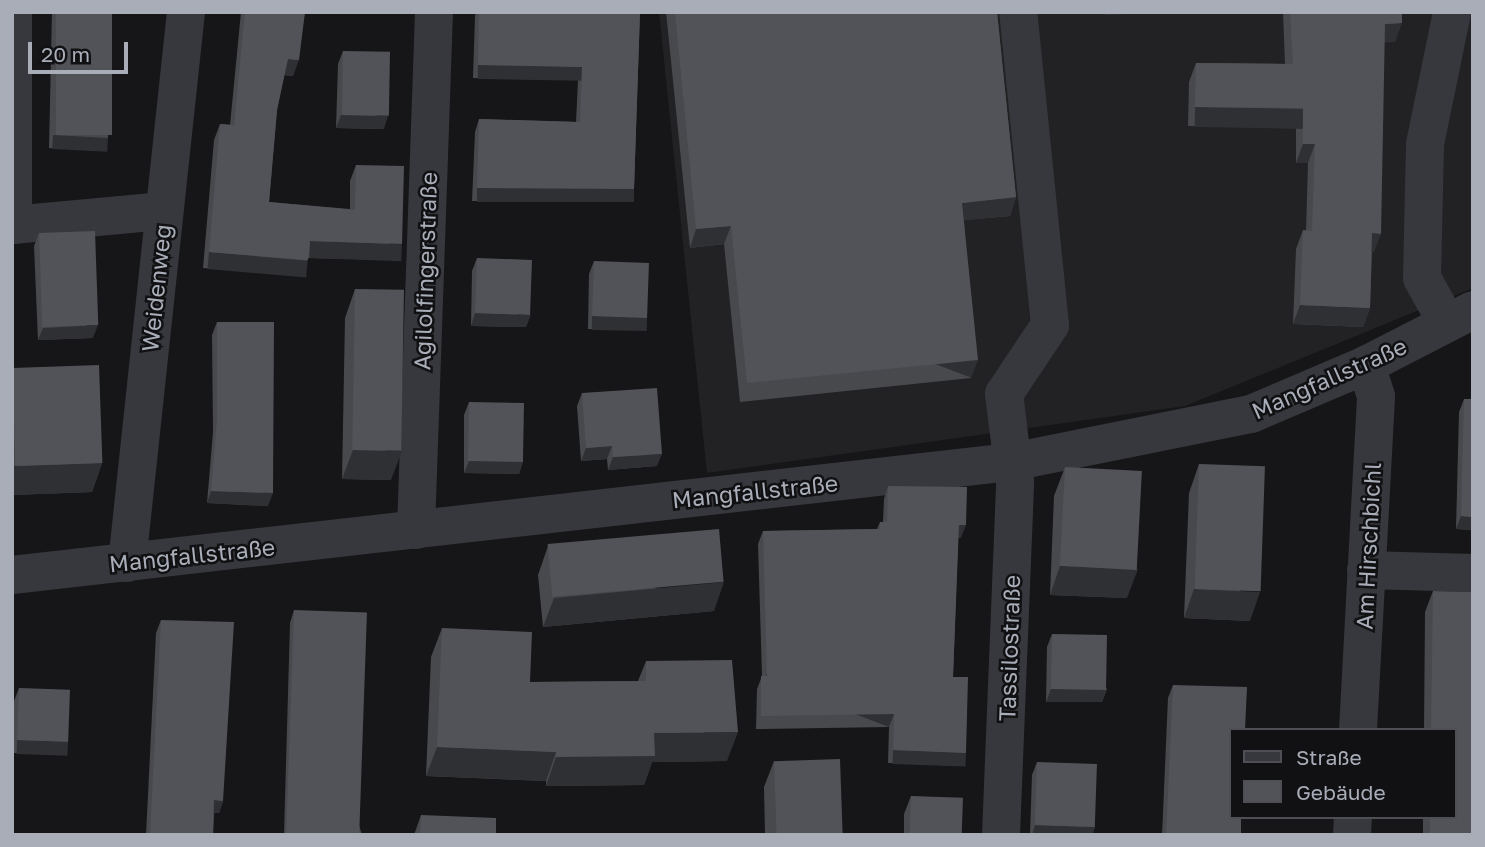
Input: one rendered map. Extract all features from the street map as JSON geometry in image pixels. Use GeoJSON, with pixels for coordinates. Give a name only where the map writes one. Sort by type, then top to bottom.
{"type":"FeatureCollection","features":[{"type":"Feature","properties":{"kind":"street"},"geometry":{"type":"LineString","coordinates":[[13,12],[13,225],[164,211]]}},
{"type":"Feature","properties":{"kind":"street","name":"Weidenweg"},"geometry":{"type":"LineString","coordinates":[[127,563],[186,12]]}},
{"type":"Feature","properties":{"kind":"street","name":"Agilolfingerstraße"},"geometry":{"type":"LineString","coordinates":[[416,530],[434,12]]}},
{"type":"Feature","properties":{"kind":"street","name":"Tassilostraße"},"geometry":{"type":"LineString","coordinates":[[1001,835],[1015,482],[1004,394],[1050,325],[1018,12]]}},
{"type":"Feature","properties":{"kind":"street"},"geometry":{"type":"LineString","coordinates":[[1452,12],[1426,144],[1422,278],[1460,316]]}},
{"type":"Feature","properties":{"kind":"street","name":"Mangfallstraße"},"geometry":{"type":"LineString","coordinates":[[12,575],[1012,463],[1251,414],[1366,365],[1460,316]]}},
{"type":"Feature","properties":{"kind":"street","name":"Am Hirschbichl"},"geometry":{"type":"LineString","coordinates":[[1358,728],[1376,396],[1366,365]]}},
{"type":"Feature","properties":{"kind":"street"},"geometry":{"type":"LineString","coordinates":[[1366,570],[1473,573]]}},
{"type":"Feature","properties":{"kind":"shaded area"},"geometry":{"type":"Polygon","coordinates":[[[659,12],[1473,12],[1473,288],[1185,406],[707,473],[659,12]]]}},
{"type":"Feature","properties":{"kind":"building"},"geometry":{"type":"Polygon","coordinates":[[[56,12],[112,12],[112,135],[56,135],[56,12]]]}},
{"type":"Feature","properties":{"kind":"building"},"geometry":{"type":"Polygon","coordinates":[[[245,12],[305,12],[299,60],[288,59],[277,110],[269,202],[355,210],[356,165],[404,166],[402,244],[310,241],[308,260],[209,252],[220,124],[234,125],[245,12]]]}},
{"type":"Feature","properties":{"kind":"building"},"geometry":{"type":"Polygon","coordinates":[[[479,12],[640,12],[634,189],[477,188],[479,119],[580,122],[582,67],[478,65],[479,12]]]}},
{"type":"Feature","properties":{"kind":"building"},"geometry":{"type":"Polygon","coordinates":[[[675,12],[997,12],[1016,197],[962,203],[978,360],[747,383],[731,226],[696,229],[675,12]]]}},
{"type":"Feature","properties":{"kind":"building"},"geometry":{"type":"Polygon","coordinates":[[[1290,12],[1402,12],[1402,23],[1385,24],[1381,234],[1372,233],[1370,308],[1300,305],[1303,230],[1312,231],[1315,144],[1303,144],[1303,108],[1195,107],[1196,63],[1293,64],[1290,12]]]}},
{"type":"Feature","properties":{"kind":"building"},"geometry":{"type":"Polygon","coordinates":[[[343,51],[390,52],[389,116],[342,115],[343,51]]]}},
{"type":"Feature","properties":{"kind":"building"},"geometry":{"type":"Polygon","coordinates":[[[95,231],[98,325],[42,327],[39,233],[95,231]]]}},
{"type":"Feature","properties":{"kind":"building"},"geometry":{"type":"Polygon","coordinates":[[[477,258],[532,260],[530,315],[475,313],[477,258]]]}},
{"type":"Feature","properties":{"kind":"building"},"geometry":{"type":"Polygon","coordinates":[[[594,261],[649,263],[647,318],[592,316],[594,261]]]}},
{"type":"Feature","properties":{"kind":"building"},"geometry":{"type":"Polygon","coordinates":[[[355,289],[404,290],[401,451],[352,450],[355,289]]]}},
{"type":"Feature","properties":{"kind":"building"},"geometry":{"type":"Polygon","coordinates":[[[217,322],[274,322],[273,493],[211,491],[217,419],[217,322]]]}},
{"type":"Feature","properties":{"kind":"building"},"geometry":{"type":"Polygon","coordinates":[[[99,365],[102,463],[15,466],[12,368],[99,365]]]}},
{"type":"Feature","properties":{"kind":"building"},"geometry":{"type":"Polygon","coordinates":[[[657,388],[662,454],[613,457],[612,446],[586,448],[582,393],[657,388]]]}},
{"type":"Feature","properties":{"kind":"building"},"geometry":{"type":"Polygon","coordinates":[[[1464,399],[1473,399],[1473,517],[1461,516],[1464,399]]]}},
{"type":"Feature","properties":{"kind":"building"},"geometry":{"type":"Polygon","coordinates":[[[469,402],[524,403],[523,462],[468,461],[469,402]]]}},
{"type":"Feature","properties":{"kind":"building"},"geometry":{"type":"Polygon","coordinates":[[[1199,464],[1265,466],[1261,591],[1195,589],[1199,464]]]}},
{"type":"Feature","properties":{"kind":"building"},"geometry":{"type":"Polygon","coordinates":[[[1065,467],[1142,471],[1137,570],[1060,566],[1065,467]]]}},
{"type":"Feature","properties":{"kind":"building"},"geometry":{"type":"Polygon","coordinates":[[[888,486],[967,487],[966,525],[959,525],[953,677],[968,677],[966,753],[893,750],[894,714],[761,716],[761,676],[767,676],[763,531],[880,529],[880,522],[887,522],[888,486]]]}},
{"type":"Feature","properties":{"kind":"building"},"geometry":{"type":"Polygon","coordinates":[[[719,529],[724,582],[552,597],[548,544],[719,529]]]}},
{"type":"Feature","properties":{"kind":"building"},"geometry":{"type":"Polygon","coordinates":[[[1433,591],[1473,592],[1473,835],[1430,835],[1430,819],[1457,819],[1457,728],[1431,728],[1433,591]]]}},
{"type":"Feature","properties":{"kind":"building"},"geometry":{"type":"Polygon","coordinates":[[[294,610],[367,613],[359,835],[286,835],[294,610]]]}},
{"type":"Feature","properties":{"kind":"building"},"geometry":{"type":"Polygon","coordinates":[[[161,620],[234,622],[223,801],[214,800],[213,835],[150,835],[161,620]]]}},
{"type":"Feature","properties":{"kind":"building"},"geometry":{"type":"Polygon","coordinates":[[[442,628],[532,632],[530,682],[646,681],[646,661],[732,660],[738,732],[654,733],[655,756],[556,757],[556,752],[437,747],[442,628]]]}},
{"type":"Feature","properties":{"kind":"building"},"geometry":{"type":"Polygon","coordinates":[[[1052,634],[1107,635],[1106,690],[1051,689],[1052,634]]]}},
{"type":"Feature","properties":{"kind":"building"},"geometry":{"type":"Polygon","coordinates":[[[1173,685],[1247,687],[1245,728],[1230,728],[1230,819],[1241,819],[1241,835],[1166,835],[1173,685]]]}},
{"type":"Feature","properties":{"kind":"building"},"geometry":{"type":"Polygon","coordinates":[[[19,688],[70,690],[68,742],[17,740],[19,688]]]}},
{"type":"Feature","properties":{"kind":"building"},"geometry":{"type":"Polygon","coordinates":[[[840,759],[843,835],[777,835],[774,761],[840,759]]]}},
{"type":"Feature","properties":{"kind":"building"},"geometry":{"type":"Polygon","coordinates":[[[1037,762],[1097,764],[1095,827],[1035,825],[1037,762]]]}},
{"type":"Feature","properties":{"kind":"building"},"geometry":{"type":"Polygon","coordinates":[[[911,796],[963,798],[962,835],[910,835],[911,796]]]}},
{"type":"Feature","properties":{"kind":"building"},"geometry":{"type":"Polygon","coordinates":[[[421,815],[496,818],[496,835],[420,835],[421,815]]]}}]}
